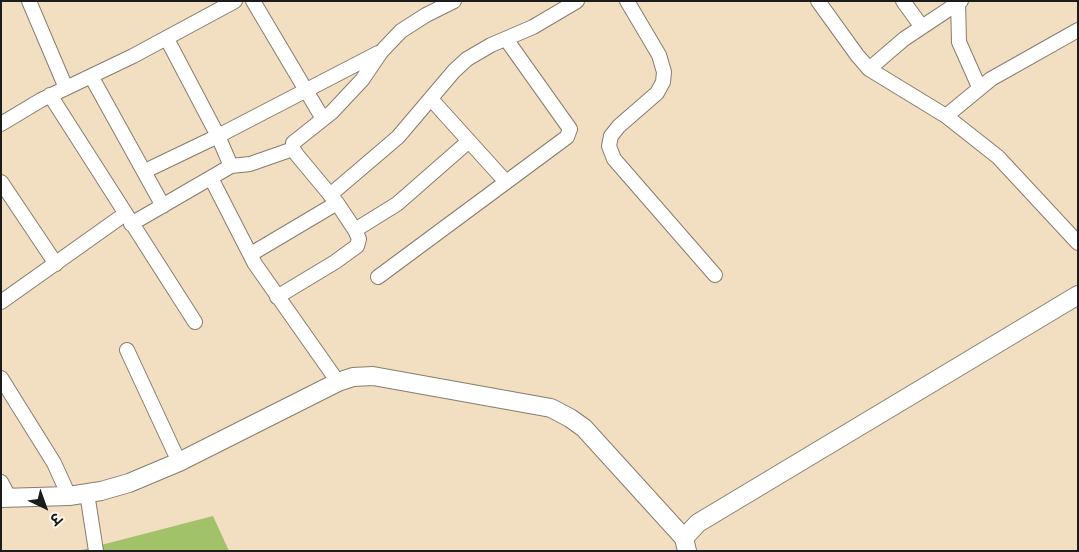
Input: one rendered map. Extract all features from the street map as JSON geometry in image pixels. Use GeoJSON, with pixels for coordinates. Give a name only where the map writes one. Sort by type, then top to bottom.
{"type":"FeatureCollection","features":[{"type":"Feature","properties":{"kind":"street"},"geometry":{"type":"LineString","coordinates":[[29,1],[66,88]]}},
{"type":"Feature","properties":{"kind":"street"},"geometry":{"type":"LineString","coordinates":[[1,124],[50,95],[167,39],[235,1]]}},
{"type":"Feature","properties":{"kind":"street"},"geometry":{"type":"LineString","coordinates":[[253,1],[323,120]]}},
{"type":"Feature","properties":{"kind":"street"},"geometry":{"type":"LineString","coordinates":[[277,297],[335,262],[357,246],[359,239],[355,230],[333,199],[293,149],[293,142],[323,120],[357,86],[381,52],[401,31],[426,15],[454,1]]}},
{"type":"Feature","properties":{"kind":"street"},"geometry":{"type":"LineString","coordinates":[[251,254],[333,199],[398,137],[454,71],[467,59],[491,45],[533,27],[577,1]]}},
{"type":"Feature","properties":{"kind":"street"},"geometry":{"type":"LineString","coordinates":[[627,1],[658,55],[664,72],[663,82],[657,93],[619,126],[611,136],[609,146],[614,159],[715,275]]}},
{"type":"Feature","properties":{"kind":"street"},"geometry":{"type":"LineString","coordinates":[[818,1],[869,69],[946,116],[998,157],[1078,243]]}},
{"type":"Feature","properties":{"kind":"street"},"geometry":{"type":"LineString","coordinates":[[902,1],[922,27]]}},
{"type":"Feature","properties":{"kind":"street"},"geometry":{"type":"LineString","coordinates":[[869,69],[904,39],[959,2]]}},
{"type":"Feature","properties":{"kind":"street"},"geometry":{"type":"LineString","coordinates":[[959,2],[959,42],[979,87]]}},
{"type":"Feature","properties":{"kind":"street"},"geometry":{"type":"LineString","coordinates":[[946,116],[979,87],[1040,50],[1078,30]]}},
{"type":"Feature","properties":{"kind":"street"},"geometry":{"type":"LineString","coordinates":[[167,39],[218,136],[231,166]]}},
{"type":"Feature","properties":{"kind":"street"},"geometry":{"type":"LineString","coordinates":[[378,277],[567,137],[570,129],[506,39]]}},
{"type":"Feature","properties":{"kind":"street"},"geometry":{"type":"LineString","coordinates":[[145,172],[381,52]]}},
{"type":"Feature","properties":{"kind":"street"},"geometry":{"type":"LineString","coordinates":[[91,76],[163,206]]}},
{"type":"Feature","properties":{"kind":"street"},"geometry":{"type":"LineString","coordinates":[[50,95],[195,322]]}},
{"type":"Feature","properties":{"kind":"street"},"geometry":{"type":"LineString","coordinates":[[431,99],[506,182]]}},
{"type":"Feature","properties":{"kind":"street"},"geometry":{"type":"LineString","coordinates":[[355,230],[397,204],[469,141]]}},
{"type":"Feature","properties":{"kind":"street"},"geometry":{"type":"LineString","coordinates":[[1,302],[56,264],[128,219],[163,206],[231,166],[250,164],[293,149]]}},
{"type":"Feature","properties":{"kind":"street"},"geometry":{"type":"LineString","coordinates":[[211,178],[256,264],[277,297],[338,382]]}},
{"type":"Feature","properties":{"kind":"street"},"geometry":{"type":"LineString","coordinates":[[1,182],[56,264]]}},
{"type":"Feature","properties":{"kind":"street"},"geometry":{"type":"LineString","coordinates":[[4,492],[69,496],[101,491],[129,483],[179,462],[338,382],[354,377],[373,376],[551,408],[570,418],[584,428],[686,545],[698,523],[1078,295]]}},
{"type":"Feature","properties":{"kind":"street"},"geometry":{"type":"LineString","coordinates":[[127,350],[179,462]]}},
{"type":"Feature","properties":{"kind":"street"},"geometry":{"type":"LineString","coordinates":[[1,378],[54,462],[69,496]]}},
{"type":"Feature","properties":{"kind":"street"},"geometry":{"type":"LineString","coordinates":[[87,493],[96,551]]}},
{"type":"Feature","properties":{"kind":"green space"},"geometry":{"type":"Polygon","coordinates":[[[213,516],[229,551],[78,551],[213,516]]]}}]}
